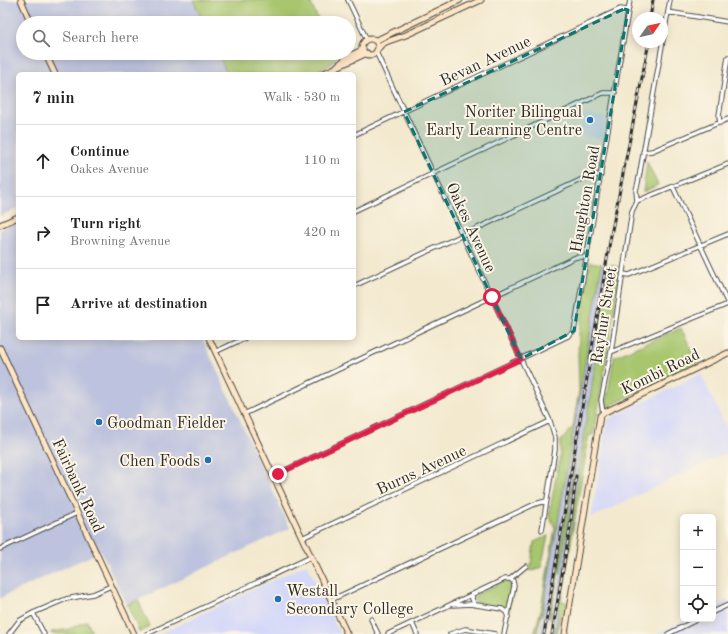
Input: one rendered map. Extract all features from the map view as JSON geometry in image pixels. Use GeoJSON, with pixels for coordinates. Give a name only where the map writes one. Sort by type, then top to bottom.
{"type":"FeatureCollection","features":[{"type":"Feature","properties":{"kind":"main road"},"geometry":{"type":"LineString","coordinates":[[21,0],[28,16]]}},
{"type":"Feature","properties":{"kind":"main road"},"geometry":{"type":"LineString","coordinates":[[356,59],[367,54],[372,54],[386,42],[406,35],[480,0]]}},
{"type":"Feature","properties":{"kind":"main road"},"geometry":{"type":"LineString","coordinates":[[367,54],[363,49],[364,43],[370,39],[376,40],[459,1],[461,9]]}},
{"type":"Feature","properties":{"kind":"main road"},"geometry":{"type":"LineString","coordinates":[[370,39],[378,45],[377,51]]}},
{"type":"Feature","properties":{"kind":"main road"},"geometry":{"type":"LineString","coordinates":[[356,53],[363,49]]}},
{"type":"Feature","properties":{"kind":"main road"},"geometry":{"type":"LineString","coordinates":[[48,60],[54,72]]}},
{"type":"Feature","properties":{"kind":"main road"},"geometry":{"type":"LineString","coordinates":[[336,67],[344,60]]}},
{"type":"Feature","properties":{"kind":"main road"},"geometry":{"type":"LineString","coordinates":[[326,72],[354,60]]}},
{"type":"Feature","properties":{"kind":"main road"},"geometry":{"type":"LineString","coordinates":[[0,226],[16,218]]}},
{"type":"Feature","properties":{"kind":"main road"},"geometry":{"type":"LineString","coordinates":[[209,340],[347,634]]}},
{"type":"Feature","properties":{"kind":"main road","name":"Fairbank Road"},"geometry":{"type":"LineString","coordinates":[[0,348],[134,634]]}},
{"type":"Feature","properties":{"kind":"main road","name":"Kombi Road"},"geometry":{"type":"LineString","coordinates":[[603,413],[728,353]]}},
{"type":"Feature","properties":{"kind":"main road","name":"Rayhur Street"},"geometry":{"type":"LineString","coordinates":[[565,634],[599,421],[603,413]]}},
{"type":"Feature","properties":{"kind":"street"},"geometry":{"type":"LineString","coordinates":[[348,0],[370,39]]}},
{"type":"Feature","properties":{"kind":"street","name":"Haughton Road"},"geometry":{"type":"LineString","coordinates":[[521,359],[568,336],[574,331],[630,0]]}},
{"type":"Feature","properties":{"kind":"street","name":"Rayhur Street"},"geometry":{"type":"LineString","coordinates":[[668,12],[670,0]]}},
{"type":"Feature","properties":{"kind":"street","name":"Bevan Avenue"},"geometry":{"type":"LineString","coordinates":[[356,134],[620,9],[628,10]]}},
{"type":"Feature","properties":{"kind":"street"},"geometry":{"type":"LineString","coordinates":[[668,12],[728,22]]}},
{"type":"Feature","properties":{"kind":"street","name":"Rayhur Street"},"geometry":{"type":"LineString","coordinates":[[603,413],[601,400],[611,352],[632,211],[636,201],[636,186],[638,183],[662,48]]}},
{"type":"Feature","properties":{"kind":"street","name":"Oakes Avenue"},"geometry":{"type":"LineString","coordinates":[[377,51],[404,112],[550,421],[555,437],[555,450],[542,530]]}},
{"type":"Feature","properties":{"kind":"street"},"geometry":{"type":"LineString","coordinates":[[720,123],[719,116],[728,56]]}},
{"type":"Feature","properties":{"kind":"street"},"geometry":{"type":"LineString","coordinates":[[356,210],[603,93],[615,92]]}},
{"type":"Feature","properties":{"kind":"street"},"geometry":{"type":"LineString","coordinates":[[643,152],[652,151],[728,119]]}},
{"type":"Feature","properties":{"kind":"street"},"geometry":{"type":"LineString","coordinates":[[636,201],[728,164]]}},
{"type":"Feature","properties":{"kind":"street"},"geometry":{"type":"LineString","coordinates":[[356,285],[591,174],[601,174]]}},
{"type":"Feature","properties":{"kind":"street"},"geometry":{"type":"LineString","coordinates":[[611,352],[728,304],[673,187]]}},
{"type":"Feature","properties":{"kind":"street"},"geometry":{"type":"LineString","coordinates":[[623,274],[629,275],[728,234]]}},
{"type":"Feature","properties":{"kind":"street"},"geometry":{"type":"LineString","coordinates":[[244,414],[576,257],[587,257]]}},
{"type":"Feature","properties":{"kind":"street"},"geometry":{"type":"LineString","coordinates":[[215,352],[241,340]]}},
{"type":"Feature","properties":{"kind":"street"},"geometry":{"type":"LineString","coordinates":[[273,476],[521,359]]}},
{"type":"Feature","properties":{"kind":"street","name":"Burns Avenue"},"geometry":{"type":"LineString","coordinates":[[302,538],[550,421]]}},
{"type":"Feature","properties":{"kind":"street"},"geometry":{"type":"LineString","coordinates":[[331,600],[535,504],[546,501]]}},
{"type":"Feature","properties":{"kind":"street"},"geometry":{"type":"LineString","coordinates":[[0,549],[77,513]]}},
{"type":"Feature","properties":{"kind":"street"},"geometry":{"type":"LineString","coordinates":[[147,634],[311,557]]}},
{"type":"Feature","properties":{"kind":"street"},"geometry":{"type":"LineString","coordinates":[[388,634],[505,579],[510,579],[526,566]]}},
{"type":"Feature","properties":{"kind":"street"},"geometry":{"type":"LineString","coordinates":[[504,634],[514,586],[510,579]]}},
{"type":"Feature","properties":{"kind":"street"},"geometry":{"type":"LineString","coordinates":[[9,634],[19,621],[33,613],[66,600],[93,594],[111,586]]}},
{"type":"Feature","properties":{"kind":"street"},"geometry":{"type":"LineString","coordinates":[[473,594],[472,599],[475,605]]}},
{"type":"Feature","properties":{"kind":"street"},"geometry":{"type":"LineString","coordinates":[[449,605],[460,603],[503,610],[508,616]]}},
{"type":"Feature","properties":{"kind":"street"},"geometry":{"type":"LineString","coordinates":[[716,611],[728,605]]}},
{"type":"Feature","properties":{"kind":"street"},"geometry":{"type":"LineString","coordinates":[[33,613],[44,634]]}},
{"type":"Feature","properties":{"kind":"street"},"geometry":{"type":"LineString","coordinates":[[371,619],[378,634]]}},
{"type":"Feature","properties":{"kind":"street"},"geometry":{"type":"LineString","coordinates":[[668,634],[692,622]]}},
{"type":"Feature","properties":{"kind":"street"},"geometry":{"type":"LineString","coordinates":[[412,623],[417,634]]}},
{"type":"Feature","properties":{"kind":"street"},"geometry":{"type":"LineString","coordinates":[[450,634],[465,629],[496,634]]}},
{"type":"Feature","properties":{"kind":"highlighted area"},"geometry":{"type":"Polygon","coordinates":[[[624,9],[628,10],[574,331],[521,359],[404,112],[624,9]]]}},
{"type":"Feature","properties":{"kind":"shaded area"},"geometry":{"type":"Polygon","coordinates":[[[0,0],[193,0],[201,16],[16,16],[16,60],[221,60],[226,72],[16,72],[16,209],[0,216],[0,0]]]}},
{"type":"Feature","properties":{"kind":"shaded area"},"geometry":{"type":"Polygon","coordinates":[[[583,114],[606,118],[602,139],[580,135],[583,114]]]}},
{"type":"Feature","properties":{"kind":"shaded area"},"geometry":{"type":"Polygon","coordinates":[[[16,222],[16,340],[203,340],[290,528],[127,605],[101,551],[0,598],[0,229],[16,222]]]}},
{"type":"Feature","properties":{"kind":"shaded area"},"geometry":{"type":"Polygon","coordinates":[[[602,264],[608,266],[555,634],[551,634],[561,574],[576,456],[549,616],[545,634],[540,634],[542,615],[602,264]]]}},
{"type":"Feature","properties":{"kind":"shaded area"},"geometry":{"type":"Polygon","coordinates":[[[701,374],[728,431],[728,452],[591,518],[608,419],[701,374]]]}},
{"type":"Feature","properties":{"kind":"shaded area","name":"Westall Secondary College"},"geometry":{"type":"Polygon","coordinates":[[[307,564],[340,634],[159,634],[307,564]]]}},
{"type":"Feature","properties":{"kind":"shaded area"},"geometry":{"type":"Polygon","coordinates":[[[728,600],[728,634],[657,634],[683,622],[716,622],[716,606],[728,600]]]}},
{"type":"Feature","properties":{"kind":"green space"},"geometry":{"type":"Polygon","coordinates":[[[193,0],[309,0],[317,16],[201,16],[193,0]]]}},
{"type":"Feature","properties":{"kind":"green space"},"geometry":{"type":"Polygon","coordinates":[[[221,60],[334,60],[330,65],[314,72],[226,72],[221,60]]]}},
{"type":"Feature","properties":{"kind":"green space"},"geometry":{"type":"Polygon","coordinates":[[[647,162],[658,185],[643,192],[647,162]]]}},
{"type":"Feature","properties":{"kind":"green space"},"geometry":{"type":"Polygon","coordinates":[[[590,262],[602,264],[542,615],[537,634],[534,634],[540,614],[555,528],[549,515],[560,456],[560,442],[573,427],[579,391],[579,333],[590,262]]]}},
{"type":"Feature","properties":{"kind":"green space"},"geometry":{"type":"Polygon","coordinates":[[[612,265],[621,268],[595,427],[593,435],[589,435],[561,601],[566,602],[567,604],[565,619],[560,618],[557,634],[555,634],[608,266],[612,265]]]}},
{"type":"Feature","properties":{"kind":"green space"},"geometry":{"type":"Polygon","coordinates":[[[681,328],[698,363],[607,407],[606,404],[614,357],[681,328]]]}},
{"type":"Feature","properties":{"kind":"green space"},"geometry":{"type":"Polygon","coordinates":[[[576,456],[560,574],[558,574],[550,620],[549,616],[576,456]]]}},
{"type":"Feature","properties":{"kind":"green space"},"geometry":{"type":"Polygon","coordinates":[[[548,536],[541,568],[530,571],[534,542],[548,536]]]}},
{"type":"Feature","properties":{"kind":"green space"},"geometry":{"type":"Polygon","coordinates":[[[505,580],[511,581],[512,584],[509,611],[475,602],[474,599],[476,595],[505,580]]]}},
{"type":"Feature","properties":{"kind":"green space"},"geometry":{"type":"Polygon","coordinates":[[[138,600],[150,627],[140,632],[127,605],[138,600]]]}},
{"type":"Feature","properties":{"kind":"green space"},"geometry":{"type":"Polygon","coordinates":[[[87,621],[92,633],[91,634],[51,634],[51,632],[69,629],[87,621]]]}},
{"type":"Feature","properties":{"kind":"railway"},"geometry":{"type":"LineString","coordinates":[[651,12],[653,0]]}},
{"type":"Feature","properties":{"kind":"railway"},"geometry":{"type":"LineString","coordinates":[[544,634],[611,235],[648,48]]}},
{"type":"Feature","properties":{"kind":"railway"},"geometry":{"type":"LineString","coordinates":[[552,634],[570,528],[576,476]]}},
{"type":"Feature","properties":{"kind":"place","name":"Noriter Bilingual Early Learning Centre"},"geometry":{"type":"Point","coordinates":[590,120]}},
{"type":"Feature","properties":{"kind":"place","name":"Goodman Fielder"},"geometry":{"type":"Point","coordinates":[99,422]}},
{"type":"Feature","properties":{"kind":"place","name":"Chen Foods"},"geometry":{"type":"Point","coordinates":[208,460]}},
{"type":"Feature","properties":{"kind":"place","name":"Westall Secondary College"},"geometry":{"type":"Point","coordinates":[278,599]}},
{"type":"Feature","properties":{"kind":"route"},"geometry":{"type":"LineString","coordinates":[[278,474],[521,359],[492,297]]}}]}
